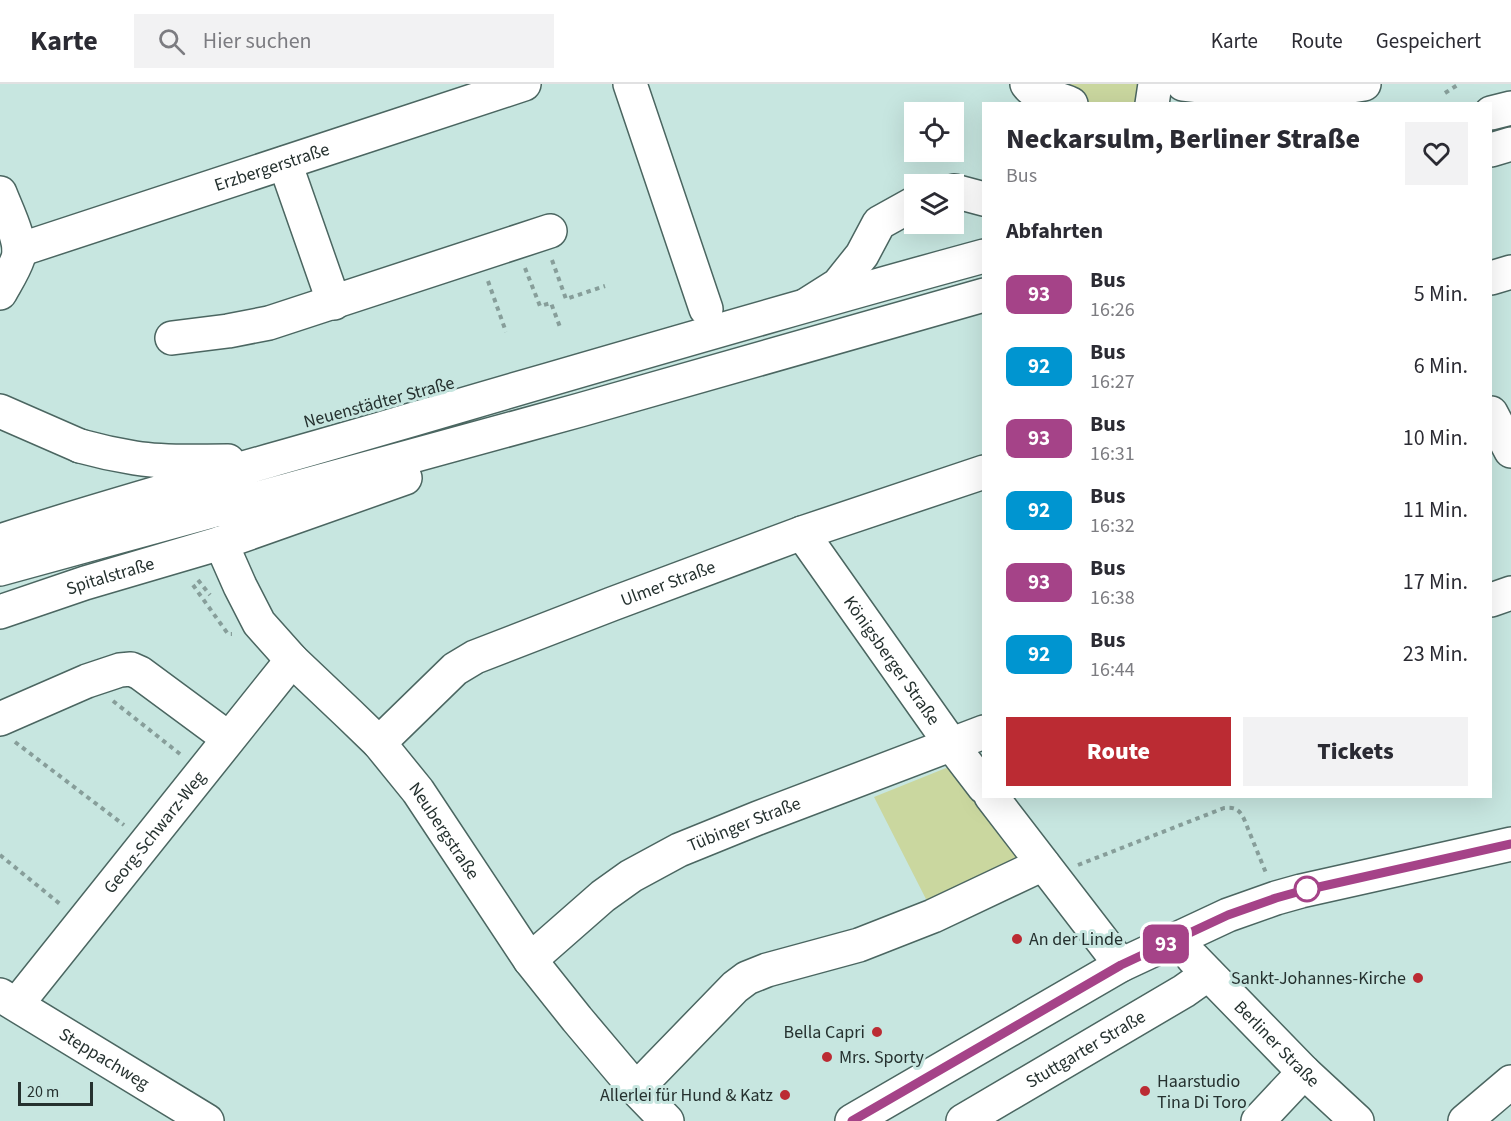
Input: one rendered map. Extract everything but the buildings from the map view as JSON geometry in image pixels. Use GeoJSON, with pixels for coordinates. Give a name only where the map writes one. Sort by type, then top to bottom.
{"type":"FeatureCollection","features":[{"type":"Feature","properties":{"kind":"main road","name":"Erzbergerstraße"},"geometry":{"type":"LineString","coordinates":[[19,250],[524,84]]}},
{"type":"Feature","properties":{"kind":"main road"},"geometry":{"type":"LineString","coordinates":[[630,84],[706,309]]}},
{"type":"Feature","properties":{"kind":"main road"},"geometry":{"type":"LineString","coordinates":[[1027,84],[1032,91],[1065,102]]}},
{"type":"Feature","properties":{"kind":"main road"},"geometry":{"type":"LineString","coordinates":[[1152,102],[1155,84]]}},
{"type":"Feature","properties":{"kind":"main road"},"geometry":{"type":"LineString","coordinates":[[1183,84],[1253,92],[1333,90],[1364,84]]}},
{"type":"Feature","properties":{"kind":"main road"},"geometry":{"type":"LineString","coordinates":[[1492,113],[1511,108]]}},
{"type":"Feature","properties":{"kind":"main road"},"geometry":{"type":"LineString","coordinates":[[1492,150],[1511,144]]}},
{"type":"Feature","properties":{"kind":"main road"},"geometry":{"type":"LineString","coordinates":[[285,163],[334,303]]}},
{"type":"Feature","properties":{"kind":"main road"},"geometry":{"type":"LineString","coordinates":[[0,193],[19,250],[10,276],[0,292]]}},
{"type":"Feature","properties":{"kind":"main road"},"geometry":{"type":"LineString","coordinates":[[964,194],[982,198]]}},
{"type":"Feature","properties":{"kind":"main road"},"geometry":{"type":"LineString","coordinates":[[807,304],[838,285],[862,255],[879,223],[904,209]]}},
{"type":"Feature","properties":{"kind":"main road"},"geometry":{"type":"LineString","coordinates":[[172,338],[269,323],[536,236]]}},
{"type":"Feature","properties":{"kind":"main road"},"geometry":{"type":"LineString","coordinates":[[0,541],[151,494],[807,304],[982,257]]}},
{"type":"Feature","properties":{"kind":"main road"},"geometry":{"type":"LineString","coordinates":[[1492,278],[1511,272]]}},
{"type":"Feature","properties":{"kind":"main road"},"geometry":{"type":"LineString","coordinates":[[0,569],[981,299]]}},
{"type":"Feature","properties":{"kind":"main road","name":"Spitalstraße"},"geometry":{"type":"LineString","coordinates":[[0,612],[85,583],[221,543],[470,455],[580,410]]}},
{"type":"Feature","properties":{"kind":"main road"},"geometry":{"type":"LineString","coordinates":[[0,411],[80,446],[127,457],[168,461],[269,461]]}},
{"type":"Feature","properties":{"kind":"main road"},"geometry":{"type":"LineString","coordinates":[[1492,415],[1511,452]]}},
{"type":"Feature","properties":{"kind":"main road","name":"Ulmer Straße"},"geometry":{"type":"LineString","coordinates":[[379,743],[455,669],[475,657],[802,533],[982,473]]}},
{"type":"Feature","properties":{"kind":"main road","name":"Königsberger Straße"},"geometry":{"type":"LineString","coordinates":[[802,533],[982,784]]}},
{"type":"Feature","properties":{"kind":"main road","name":"Neubergstraße"},"geometry":{"type":"LineString","coordinates":[[221,543],[259,623],[292,660],[379,743],[418,791],[530,960],[636,1089],[667,1121]]}},
{"type":"Feature","properties":{"kind":"main road"},"geometry":{"type":"LineString","coordinates":[[1492,600],[1511,593]]}},
{"type":"Feature","properties":{"kind":"main road","name":"Georg-Schwarz-Weg"},"geometry":{"type":"LineString","coordinates":[[8,999],[82,922],[292,660]]}},
{"type":"Feature","properties":{"kind":"main road"},"geometry":{"type":"LineString","coordinates":[[5,728],[87,681],[120,670],[131,669],[140,673],[228,738]]}},
{"type":"Feature","properties":{"kind":"main road","name":"Tübinger Straße"},"geometry":{"type":"LineString","coordinates":[[530,960],[603,896],[631,876],[679,850],[982,733]]}},
{"type":"Feature","properties":{"kind":"main road"},"geometry":{"type":"LineString","coordinates":[[993,798],[1121,965]]}},
{"type":"Feature","properties":{"kind":"main road"},"geometry":{"type":"LineString","coordinates":[[868,1117],[1121,965],[1228,915],[1301,891],[1511,844]]}},
{"type":"Feature","properties":{"kind":"main road"},"geometry":{"type":"LineString","coordinates":[[636,1089],[735,987],[747,978],[767,970],[870,941],[1048,869]]}},
{"type":"Feature","properties":{"kind":"main road","name":"Berliner Straße"},"geometry":{"type":"LineString","coordinates":[[1175,940],[1304,1072],[1357,1121]]}},
{"type":"Feature","properties":{"kind":"main road","name":"Stuttgarter Straße"},"geometry":{"type":"LineString","coordinates":[[963,1121],[1184,991],[1208,974]]}},
{"type":"Feature","properties":{"kind":"main road","name":"Steppachweg"},"geometry":{"type":"LineString","coordinates":[[8,999],[207,1121]]}},
{"type":"Feature","properties":{"kind":"main road"},"geometry":{"type":"LineString","coordinates":[[1258,1121],[1304,1072]]}},
{"type":"Feature","properties":{"kind":"main road"},"geometry":{"type":"LineString","coordinates":[[1465,1121],[1511,1082]]}},
{"type":"Feature","properties":{"kind":"path"},"geometry":{"type":"LineString","coordinates":[[1445,93],[1459,84]]}},
{"type":"Feature","properties":{"kind":"path"},"geometry":{"type":"LineString","coordinates":[[536,236],[566,299],[605,286]]}},
{"type":"Feature","properties":{"kind":"path"},"geometry":{"type":"LineString","coordinates":[[536,236],[540,306],[551,303],[560,327]]}},
{"type":"Feature","properties":{"kind":"path"},"geometry":{"type":"LineString","coordinates":[[479,255],[506,332]]}},
{"type":"Feature","properties":{"kind":"path"},"geometry":{"type":"LineString","coordinates":[[197,579],[211,595]]}},
{"type":"Feature","properties":{"kind":"path"},"geometry":{"type":"LineString","coordinates":[[193,585],[228,634]]}},
{"type":"Feature","properties":{"kind":"path"},"geometry":{"type":"LineString","coordinates":[[87,681],[202,771]]}},
{"type":"Feature","properties":{"kind":"path"},"geometry":{"type":"LineString","coordinates":[[5,728],[146,842]]}},
{"type":"Feature","properties":{"kind":"path"},"geometry":{"type":"LineString","coordinates":[[1048,869],[1224,808],[1233,807],[1244,819],[1276,898]]}},
{"type":"Feature","properties":{"kind":"path"},"geometry":{"type":"LineString","coordinates":[[0,855],[82,922]]}},
{"type":"Feature","properties":{"kind":"green space"},"geometry":{"type":"Polygon","coordinates":[[[1027,84],[1155,84],[1152,102],[1068,102],[1027,84]]]}},
{"type":"Feature","properties":{"kind":"green space"},"geometry":{"type":"Polygon","coordinates":[[[946,768],[963,773],[1029,859],[928,903],[874,797],[946,768]]]}},
{"type":"Feature","properties":{"kind":"bus line","name":"93"},"geometry":{"type":"LineString","coordinates":[[852,1121],[1121,965],[1228,915],[1301,891],[1511,844]]}},
{"type":"Feature","properties":{"kind":"place","name":"An der Linde"},"geometry":{"type":"Point","coordinates":[1017,939]}},
{"type":"Feature","properties":{"kind":"place","name":"Sankt-Johannes-Kirche"},"geometry":{"type":"Point","coordinates":[1418,978]}},
{"type":"Feature","properties":{"kind":"place","name":"Bella Capri"},"geometry":{"type":"Point","coordinates":[877,1032]}},
{"type":"Feature","properties":{"kind":"place","name":"Mrs. Sporty"},"geometry":{"type":"Point","coordinates":[827,1057]}},
{"type":"Feature","properties":{"kind":"place","name":"Haarstudio Tina Di Toro"},"geometry":{"type":"Point","coordinates":[1145,1091]}},
{"type":"Feature","properties":{"kind":"place","name":"Allerlei für Hund & Katz"},"geometry":{"type":"Point","coordinates":[785,1095]}}]}
